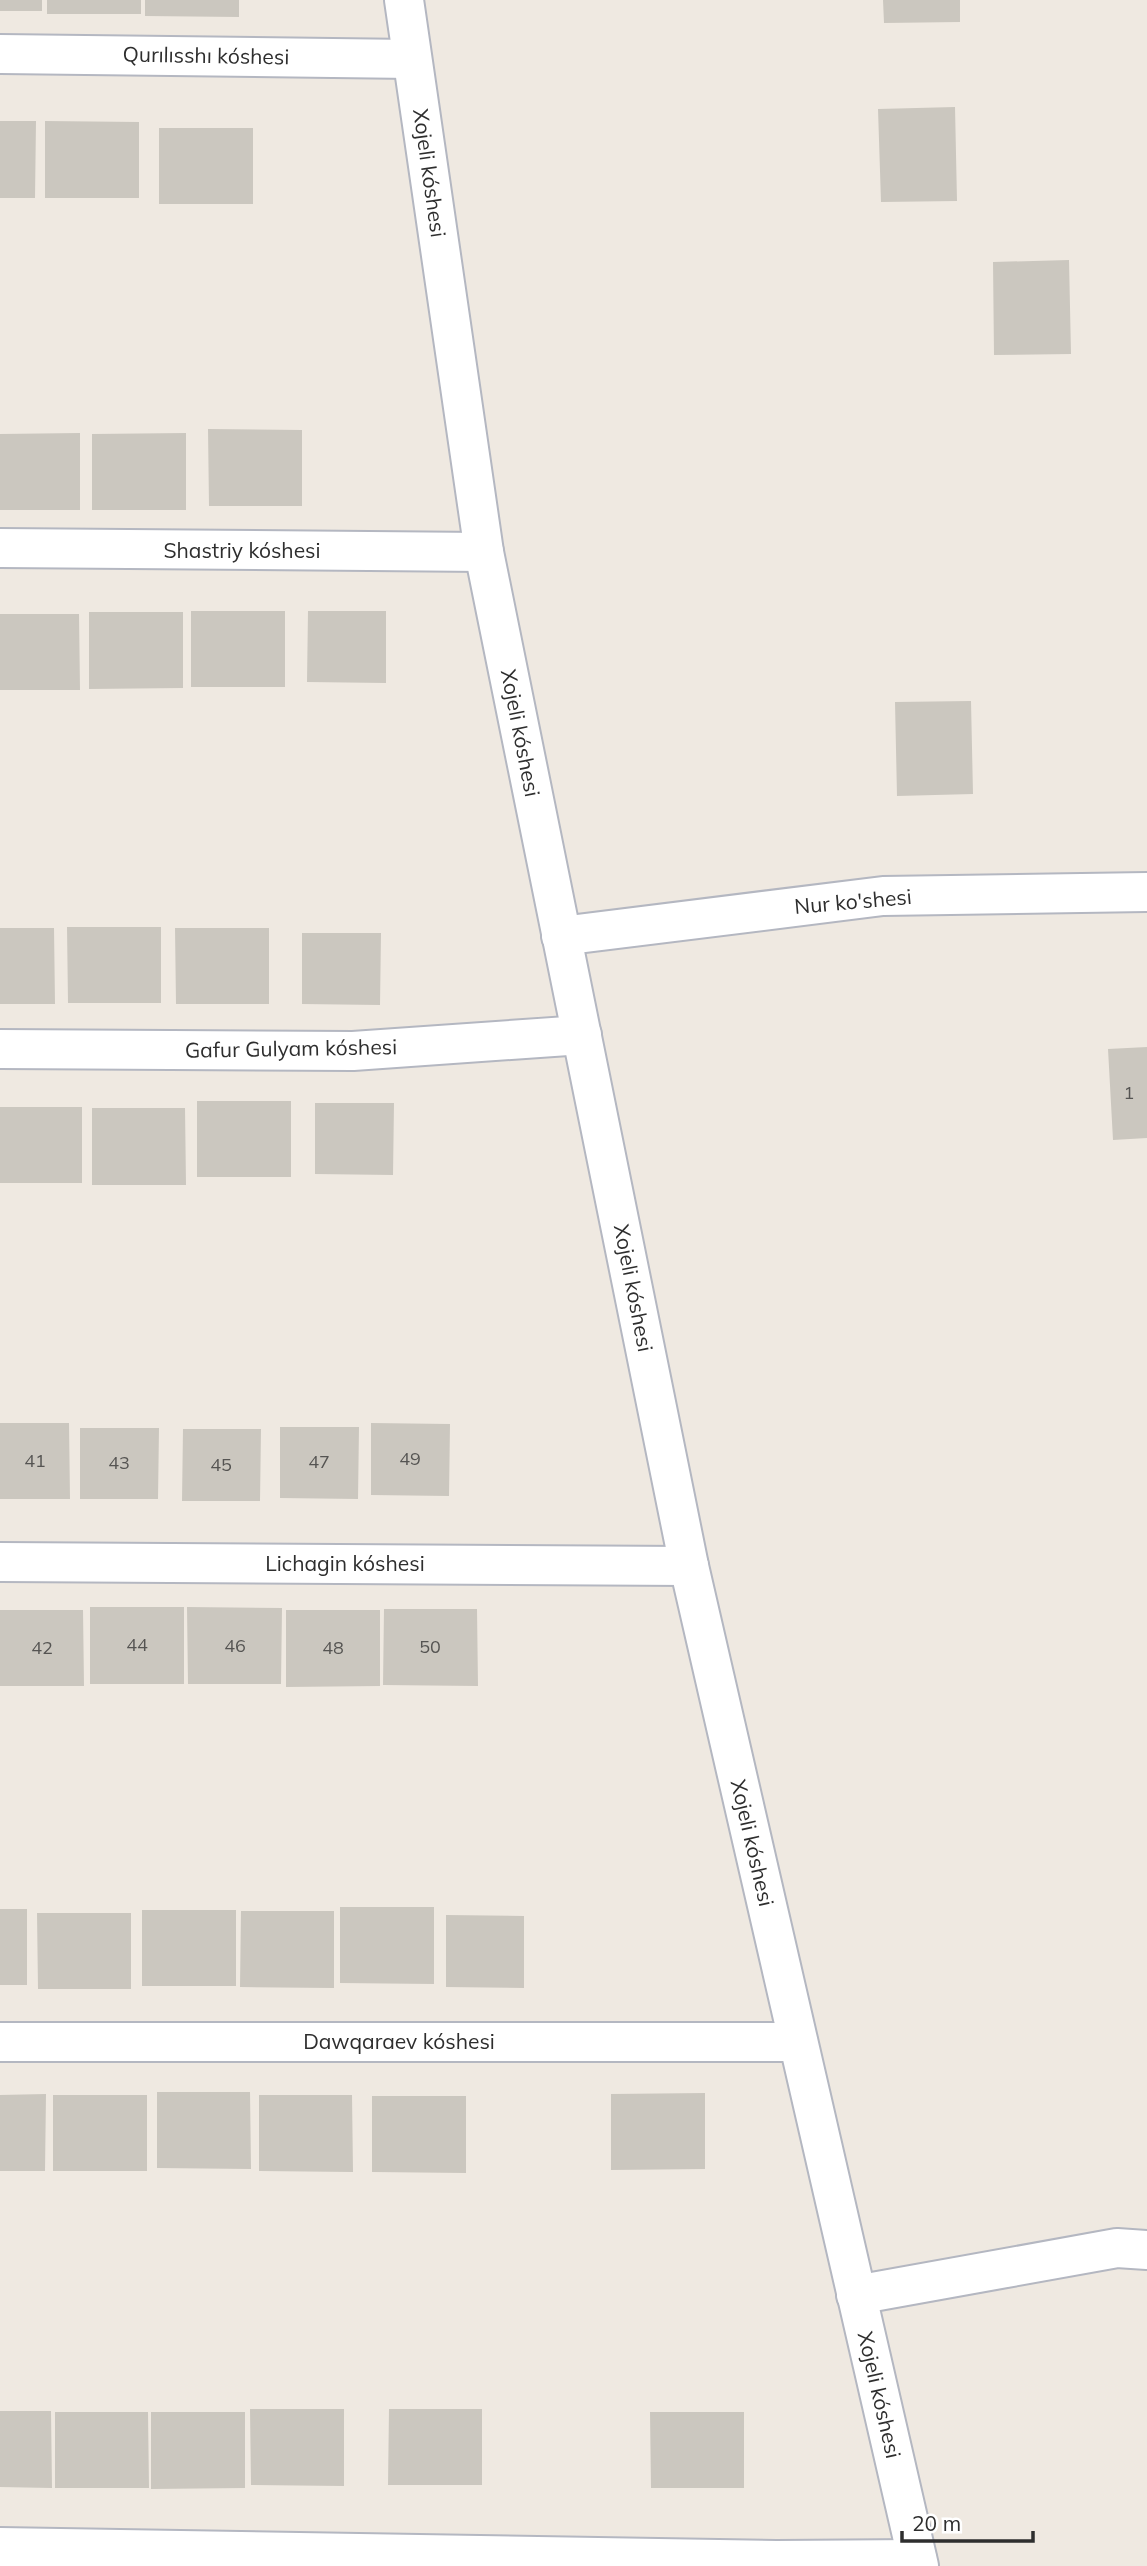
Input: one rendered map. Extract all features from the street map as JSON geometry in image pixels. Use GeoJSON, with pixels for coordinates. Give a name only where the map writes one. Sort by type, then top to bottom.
{"type":"FeatureCollection","features":[{"type":"Feature","properties":{"kind":"street","name":"Xojeli kóshesi"},"geometry":{"type":"LineString","coordinates":[[404,0],[484,552],[561,936],[689,1566],[918,2562]]}},
{"type":"Feature","properties":{"kind":"street","name":"Qurılısshı kóshesi"},"geometry":{"type":"LineString","coordinates":[[0,54],[412,59]]}},
{"type":"Feature","properties":{"kind":"street","name":"Shastriy kóshesi"},"geometry":{"type":"LineString","coordinates":[[0,548],[484,552]]}},
{"type":"Feature","properties":{"kind":"street","name":"Nur ko'shesi"},"geometry":{"type":"LineString","coordinates":[[561,936],[883,896],[1147,892]]}},
{"type":"Feature","properties":{"kind":"street","name":"Gafur Gulyam kóshesi"},"geometry":{"type":"LineString","coordinates":[[0,1049],[353,1051],[582,1035]]}},
{"type":"Feature","properties":{"kind":"street","name":"Lichagin kóshesi"},"geometry":{"type":"LineString","coordinates":[[0,1562],[689,1566]]}},
{"type":"Feature","properties":{"kind":"street","name":"Dawqaraev kóshesi"},"geometry":{"type":"LineString","coordinates":[[0,2042],[798,2042]]}},
{"type":"Feature","properties":{"kind":"street"},"geometry":{"type":"LineString","coordinates":[[856,2295],[1117,2248],[1147,2250]]}},
{"type":"Feature","properties":{"kind":"street"},"geometry":{"type":"LineString","coordinates":[[0,2547],[918,2562]]}},
{"type":"Feature","properties":{"kind":"building"},"geometry":{"type":"Polygon","coordinates":[[[0,0],[42,0],[42,11],[0,11],[0,0]]]}},
{"type":"Feature","properties":{"kind":"building"},"geometry":{"type":"Polygon","coordinates":[[[47,0],[141,0],[141,14],[47,14],[47,0]]]}},
{"type":"Feature","properties":{"kind":"building"},"geometry":{"type":"Polygon","coordinates":[[[145,0],[239,0],[239,17],[145,16],[145,0]]]}},
{"type":"Feature","properties":{"kind":"building"},"geometry":{"type":"Polygon","coordinates":[[[883,0],[960,0],[960,22],[884,23],[883,0]]]}},
{"type":"Feature","properties":{"kind":"building"},"geometry":{"type":"Polygon","coordinates":[[[955,107],[957,201],[881,202],[878,109],[955,107]]]}},
{"type":"Feature","properties":{"kind":"building"},"geometry":{"type":"Polygon","coordinates":[[[0,121],[36,121],[35,198],[0,198],[0,121]]]}},
{"type":"Feature","properties":{"kind":"building"},"geometry":{"type":"Polygon","coordinates":[[[45,121],[139,122],[139,198],[45,198],[45,121]]]}},
{"type":"Feature","properties":{"kind":"building"},"geometry":{"type":"Polygon","coordinates":[[[159,128],[253,128],[253,204],[159,204],[159,128]]]}},
{"type":"Feature","properties":{"kind":"building"},"geometry":{"type":"Polygon","coordinates":[[[1069,260],[1071,354],[994,355],[993,262],[1069,260]]]}},
{"type":"Feature","properties":{"kind":"building"},"geometry":{"type":"Polygon","coordinates":[[[208,429],[302,430],[302,506],[209,506],[208,429]]]}},
{"type":"Feature","properties":{"kind":"building"},"geometry":{"type":"Polygon","coordinates":[[[80,433],[80,510],[0,510],[0,434],[80,433]]]}},
{"type":"Feature","properties":{"kind":"building"},"geometry":{"type":"Polygon","coordinates":[[[186,433],[186,510],[92,510],[92,434],[186,433]]]}},
{"type":"Feature","properties":{"kind":"building"},"geometry":{"type":"Polygon","coordinates":[[[191,611],[285,611],[285,687],[191,687],[191,611]]]}},
{"type":"Feature","properties":{"kind":"building"},"geometry":{"type":"Polygon","coordinates":[[[308,611],[386,611],[386,683],[307,682],[308,611]]]}},
{"type":"Feature","properties":{"kind":"building"},"geometry":{"type":"Polygon","coordinates":[[[89,612],[183,612],[183,688],[89,689],[89,612]]]}},
{"type":"Feature","properties":{"kind":"building"},"geometry":{"type":"Polygon","coordinates":[[[0,614],[79,614],[80,690],[0,690],[0,614]]]}},
{"type":"Feature","properties":{"kind":"building"},"geometry":{"type":"Polygon","coordinates":[[[971,701],[973,794],[897,796],[895,702],[971,701]]]}},
{"type":"Feature","properties":{"kind":"building"},"geometry":{"type":"Polygon","coordinates":[[[67,927],[161,927],[161,1003],[68,1003],[67,927]]]}},
{"type":"Feature","properties":{"kind":"building"},"geometry":{"type":"Polygon","coordinates":[[[0,928],[54,928],[55,1004],[0,1004],[0,928]]]}},
{"type":"Feature","properties":{"kind":"building"},"geometry":{"type":"Polygon","coordinates":[[[175,928],[269,928],[269,1004],[176,1004],[175,928]]]}},
{"type":"Feature","properties":{"kind":"building"},"geometry":{"type":"Polygon","coordinates":[[[302,933],[381,933],[380,1005],[302,1004],[302,933]]]}},
{"type":"Feature","properties":{"kind":"building"},"geometry":{"type":"Polygon","coordinates":[[[1147,1047],[1147,1138],[1113,1140],[1108,1049],[1147,1047]]]}},
{"type":"Feature","properties":{"kind":"building"},"geometry":{"type":"Polygon","coordinates":[[[197,1101],[291,1101],[291,1177],[197,1177],[197,1101]]]}},
{"type":"Feature","properties":{"kind":"building"},"geometry":{"type":"Polygon","coordinates":[[[315,1103],[394,1103],[393,1175],[315,1174],[315,1103]]]}},
{"type":"Feature","properties":{"kind":"building"},"geometry":{"type":"Polygon","coordinates":[[[0,1107],[82,1107],[82,1183],[0,1183],[0,1107]]]}},
{"type":"Feature","properties":{"kind":"building"},"geometry":{"type":"Polygon","coordinates":[[[92,1108],[185,1108],[186,1185],[92,1185],[92,1108]]]}},
{"type":"Feature","properties":{"kind":"building"},"geometry":{"type":"Polygon","coordinates":[[[0,1423],[69,1423],[70,1499],[0,1499],[0,1423]]]}},
{"type":"Feature","properties":{"kind":"building"},"geometry":{"type":"Polygon","coordinates":[[[371,1423],[450,1424],[449,1496],[371,1495],[371,1423]]]}},
{"type":"Feature","properties":{"kind":"building"},"geometry":{"type":"Polygon","coordinates":[[[280,1427],[359,1427],[358,1499],[280,1498],[280,1427]]]}},
{"type":"Feature","properties":{"kind":"building"},"geometry":{"type":"Polygon","coordinates":[[[80,1428],[159,1428],[158,1499],[80,1499],[80,1428]]]}},
{"type":"Feature","properties":{"kind":"building"},"geometry":{"type":"Polygon","coordinates":[[[183,1429],[261,1429],[260,1501],[182,1501],[183,1429]]]}},
{"type":"Feature","properties":{"kind":"building"},"geometry":{"type":"Polygon","coordinates":[[[90,1607],[184,1607],[184,1684],[90,1684],[90,1607]]]}},
{"type":"Feature","properties":{"kind":"building"},"geometry":{"type":"Polygon","coordinates":[[[187,1607],[282,1608],[281,1684],[188,1684],[187,1607]]]}},
{"type":"Feature","properties":{"kind":"building"},"geometry":{"type":"Polygon","coordinates":[[[384,1609],[477,1609],[478,1686],[383,1685],[384,1609]]]}},
{"type":"Feature","properties":{"kind":"building"},"geometry":{"type":"Polygon","coordinates":[[[0,1610],[83,1610],[84,1686],[0,1686],[0,1610]]]}},
{"type":"Feature","properties":{"kind":"building"},"geometry":{"type":"Polygon","coordinates":[[[286,1610],[380,1610],[380,1686],[286,1687],[286,1610]]]}},
{"type":"Feature","properties":{"kind":"building"},"geometry":{"type":"Polygon","coordinates":[[[340,1907],[434,1907],[434,1984],[340,1983],[340,1907]]]}},
{"type":"Feature","properties":{"kind":"building"},"geometry":{"type":"Polygon","coordinates":[[[0,1909],[27,1909],[27,1985],[0,1985],[0,1909]]]}},
{"type":"Feature","properties":{"kind":"building"},"geometry":{"type":"Polygon","coordinates":[[[142,1910],[236,1910],[236,1986],[142,1986],[142,1910]]]}},
{"type":"Feature","properties":{"kind":"building"},"geometry":{"type":"Polygon","coordinates":[[[241,1911],[334,1911],[334,1988],[240,1987],[241,1911]]]}},
{"type":"Feature","properties":{"kind":"building"},"geometry":{"type":"Polygon","coordinates":[[[37,1913],[131,1913],[131,1989],[38,1989],[37,1913]]]}},
{"type":"Feature","properties":{"kind":"building"},"geometry":{"type":"Polygon","coordinates":[[[446,1915],[524,1916],[524,1988],[446,1987],[446,1915]]]}},
{"type":"Feature","properties":{"kind":"building"},"geometry":{"type":"Polygon","coordinates":[[[157,2092],[250,2092],[251,2169],[157,2168],[157,2092]]]}},
{"type":"Feature","properties":{"kind":"building"},"geometry":{"type":"Polygon","coordinates":[[[705,2093],[705,2169],[611,2170],[611,2094],[705,2093]]]}},
{"type":"Feature","properties":{"kind":"building"},"geometry":{"type":"Polygon","coordinates":[[[46,2094],[45,2171],[0,2171],[0,2095],[46,2094]]]}},
{"type":"Feature","properties":{"kind":"building"},"geometry":{"type":"Polygon","coordinates":[[[53,2095],[147,2095],[147,2171],[53,2171],[53,2095]]]}},
{"type":"Feature","properties":{"kind":"building"},"geometry":{"type":"Polygon","coordinates":[[[259,2095],[352,2095],[353,2172],[259,2171],[259,2095]]]}},
{"type":"Feature","properties":{"kind":"building"},"geometry":{"type":"Polygon","coordinates":[[[372,2096],[466,2096],[466,2173],[372,2172],[372,2096]]]}},
{"type":"Feature","properties":{"kind":"building"},"geometry":{"type":"Polygon","coordinates":[[[250,2409],[344,2409],[344,2486],[251,2485],[250,2409]]]}},
{"type":"Feature","properties":{"kind":"building"},"geometry":{"type":"Polygon","coordinates":[[[389,2409],[482,2409],[482,2485],[388,2485],[389,2409]]]}},
{"type":"Feature","properties":{"kind":"building"},"geometry":{"type":"Polygon","coordinates":[[[0,2411],[51,2411],[52,2488],[0,2487],[0,2411]]]}},
{"type":"Feature","properties":{"kind":"building"},"geometry":{"type":"Polygon","coordinates":[[[55,2412],[148,2412],[149,2488],[55,2488],[55,2412]]]}},
{"type":"Feature","properties":{"kind":"building"},"geometry":{"type":"Polygon","coordinates":[[[151,2412],[245,2412],[245,2488],[151,2489],[151,2412]]]}},
{"type":"Feature","properties":{"kind":"building"},"geometry":{"type":"Polygon","coordinates":[[[650,2412],[744,2412],[744,2488],[651,2488],[650,2412]]]}}]}
